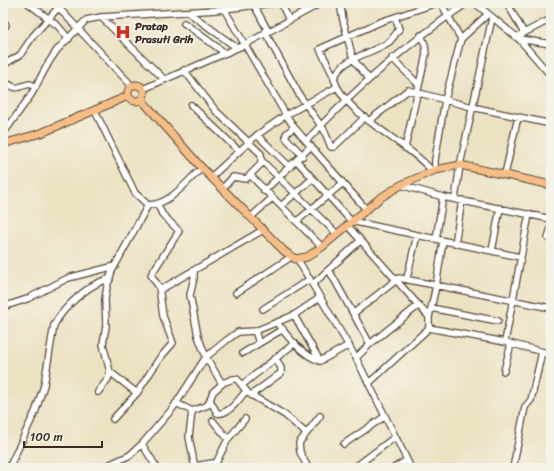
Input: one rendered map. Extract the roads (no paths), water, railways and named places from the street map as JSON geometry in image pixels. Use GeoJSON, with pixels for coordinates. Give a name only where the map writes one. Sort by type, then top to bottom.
{"type":"FeatureCollection","features":[{"type":"Feature","properties":{"kind":"main road"},"geometry":{"type":"LineString","coordinates":[[136,84],[143,89],[143,96],[141,99],[133,101],[128,96],[127,91],[131,85],[136,84]]}},
{"type":"Feature","properties":{"kind":"main road"},"geometry":{"type":"LineString","coordinates":[[4,145],[41,133],[128,96]]}},
{"type":"Feature","properties":{"kind":"main road"},"geometry":{"type":"LineString","coordinates":[[141,99],[202,168],[291,257],[298,260],[307,257],[322,247],[366,209],[402,185],[434,170],[460,166],[505,174],[551,185]]}},
{"type":"Feature","properties":{"kind":"street"},"geometry":{"type":"LineString","coordinates":[[28,3],[49,18],[69,39]]}},
{"type":"Feature","properties":{"kind":"street"},"geometry":{"type":"LineString","coordinates":[[54,3],[131,85]]}},
{"type":"Feature","properties":{"kind":"street"},"geometry":{"type":"LineString","coordinates":[[3,134],[36,87],[48,62],[86,20],[101,17],[188,12],[274,3]]}},
{"type":"Feature","properties":{"kind":"street"},"geometry":{"type":"LineString","coordinates":[[281,3],[289,20]]}},
{"type":"Feature","properties":{"kind":"street"},"geometry":{"type":"LineString","coordinates":[[143,89],[244,45],[266,31],[321,3]]}},
{"type":"Feature","properties":{"kind":"street"},"geometry":{"type":"LineString","coordinates":[[340,3],[346,36],[353,59],[370,79]]}},
{"type":"Feature","properties":{"kind":"street"},"geometry":{"type":"LineString","coordinates":[[434,170],[367,119],[346,99],[337,88],[334,76],[320,49],[346,36],[437,3]]}},
{"type":"Feature","properties":{"kind":"street"},"geometry":{"type":"LineString","coordinates":[[441,3],[461,39]]}},
{"type":"Feature","properties":{"kind":"street"},"geometry":{"type":"LineString","coordinates":[[306,141],[346,99],[392,58],[421,35],[467,3]]}},
{"type":"Feature","properties":{"kind":"street"},"geometry":{"type":"LineString","coordinates":[[507,3],[524,33]]}},
{"type":"Feature","properties":{"kind":"street"},"geometry":{"type":"LineString","coordinates":[[478,4],[517,38],[551,76]]}},
{"type":"Feature","properties":{"kind":"street"},"geometry":{"type":"LineString","coordinates":[[250,5],[266,31],[305,104],[321,125],[332,148],[367,119],[408,90],[472,107],[551,124]]}},
{"type":"Feature","properties":{"kind":"street"},"geometry":{"type":"LineString","coordinates":[[3,65],[20,55],[58,8]]}},
{"type":"Feature","properties":{"kind":"street"},"geometry":{"type":"LineString","coordinates":[[224,9],[294,127],[366,209]]}},
{"type":"Feature","properties":{"kind":"street"},"geometry":{"type":"LineString","coordinates":[[188,12],[237,48]]}},
{"type":"Feature","properties":{"kind":"street"},"geometry":{"type":"LineString","coordinates":[[434,170],[445,100],[461,39],[490,16]]}},
{"type":"Feature","properties":{"kind":"street"},"geometry":{"type":"LineString","coordinates":[[455,199],[460,166],[490,16]]}},
{"type":"Feature","properties":{"kind":"street"},"geometry":{"type":"LineString","coordinates":[[101,17],[164,79]]}},
{"type":"Feature","properties":{"kind":"street"},"geometry":{"type":"LineString","coordinates":[[334,76],[342,67],[353,59],[389,42],[399,30],[395,17]]}},
{"type":"Feature","properties":{"kind":"street"},"geometry":{"type":"LineString","coordinates":[[3,20],[6,25],[3,29]]}},
{"type":"Feature","properties":{"kind":"street"},"geometry":{"type":"LineString","coordinates":[[517,38],[551,20]]}},
{"type":"Feature","properties":{"kind":"street"},"geometry":{"type":"LineString","coordinates":[[184,23],[225,53]]}},
{"type":"Feature","properties":{"kind":"street"},"geometry":{"type":"LineString","coordinates":[[405,148],[426,50],[421,35]]}},
{"type":"Feature","properties":{"kind":"street"},"geometry":{"type":"LineString","coordinates":[[517,38],[551,44]]}},
{"type":"Feature","properties":{"kind":"street"},"geometry":{"type":"LineString","coordinates":[[392,58],[419,86]]}},
{"type":"Feature","properties":{"kind":"street"},"geometry":{"type":"LineString","coordinates":[[184,70],[216,111],[259,151],[262,161],[337,234]]}},
{"type":"Feature","properties":{"kind":"street"},"geometry":{"type":"LineString","coordinates":[[3,90],[5,82],[19,89],[30,84],[36,87]]}},
{"type":"Feature","properties":{"kind":"street"},"geometry":{"type":"LineString","coordinates":[[211,177],[257,135],[286,115],[337,88]]}},
{"type":"Feature","properties":{"kind":"street"},"geometry":{"type":"LineString","coordinates":[[191,105],[239,151]]}},
{"type":"Feature","properties":{"kind":"street"},"geometry":{"type":"LineString","coordinates":[[95,111],[135,193],[148,205],[158,205],[166,201],[202,168]]}},
{"type":"Feature","properties":{"kind":"street"},"geometry":{"type":"LineString","coordinates":[[505,174],[518,117]]}},
{"type":"Feature","properties":{"kind":"street"},"geometry":{"type":"LineString","coordinates":[[294,127],[286,134],[286,138],[303,156]]}},
{"type":"Feature","properties":{"kind":"street"},"geometry":{"type":"LineString","coordinates":[[257,135],[290,167]]}},
{"type":"Feature","properties":{"kind":"street"},"geometry":{"type":"LineString","coordinates":[[264,191],[303,156],[311,146]]}},
{"type":"Feature","properties":{"kind":"street"},"geometry":{"type":"LineString","coordinates":[[222,188],[233,177],[238,177],[243,180],[250,175],[262,161]]}},
{"type":"Feature","properties":{"kind":"street"},"geometry":{"type":"LineString","coordinates":[[297,161],[327,195],[360,240],[429,317]]}},
{"type":"Feature","properties":{"kind":"street"},"geometry":{"type":"LineString","coordinates":[[250,175],[264,191],[322,247]]}},
{"type":"Feature","properties":{"kind":"street"},"geometry":{"type":"LineString","coordinates":[[281,206],[312,179]]}},
{"type":"Feature","properties":{"kind":"street"},"geometry":{"type":"LineString","coordinates":[[296,221],[343,183]]}},
{"type":"Feature","properties":{"kind":"street"},"geometry":{"type":"LineString","coordinates":[[402,185],[443,197],[551,219]]}},
{"type":"Feature","properties":{"kind":"street"},"geometry":{"type":"LineString","coordinates":[[436,239],[443,197]]}},
{"type":"Feature","properties":{"kind":"street"},"geometry":{"type":"LineString","coordinates":[[250,217],[272,198]]}},
{"type":"Feature","properties":{"kind":"street"},"geometry":{"type":"LineString","coordinates":[[455,244],[462,200]]}},
{"type":"Feature","properties":{"kind":"street"},"geometry":{"type":"LineString","coordinates":[[98,392],[108,379],[110,372],[103,344],[106,326],[105,298],[110,279],[115,266],[148,205]]}},
{"type":"Feature","properties":{"kind":"street"},"geometry":{"type":"LineString","coordinates":[[113,419],[137,393],[159,359],[174,343],[163,316],[160,290],[151,275],[179,231],[162,214],[158,205]]}},
{"type":"Feature","properties":{"kind":"street"},"geometry":{"type":"LineString","coordinates":[[492,251],[500,208]]}},
{"type":"Feature","properties":{"kind":"street"},"geometry":{"type":"LineString","coordinates":[[504,371],[520,257],[528,214]]}},
{"type":"Feature","properties":{"kind":"street"},"geometry":{"type":"LineString","coordinates":[[349,223],[417,235],[520,257]]}},
{"type":"Feature","properties":{"kind":"street"},"geometry":{"type":"LineString","coordinates":[[551,227],[548,238],[551,240]]}},
{"type":"Feature","properties":{"kind":"street"},"geometry":{"type":"LineString","coordinates":[[160,290],[263,230]]}},
{"type":"Feature","properties":{"kind":"street"},"geometry":{"type":"LineString","coordinates":[[407,278],[417,235]]}},
{"type":"Feature","properties":{"kind":"street"},"geometry":{"type":"LineString","coordinates":[[313,284],[360,240]]}},
{"type":"Feature","properties":{"kind":"street"},"geometry":{"type":"LineString","coordinates":[[369,383],[429,328],[429,317],[436,286],[443,241]]}},
{"type":"Feature","properties":{"kind":"street"},"geometry":{"type":"LineString","coordinates":[[236,293],[291,257]]}},
{"type":"Feature","properties":{"kind":"street"},"geometry":{"type":"LineString","coordinates":[[298,260],[349,345],[411,468]]}},
{"type":"Feature","properties":{"kind":"street"},"geometry":{"type":"LineString","coordinates":[[3,307],[27,299],[68,278],[115,266]]}},
{"type":"Feature","properties":{"kind":"street"},"geometry":{"type":"LineString","coordinates":[[194,270],[194,278],[190,295],[198,336],[206,357],[223,383]]}},
{"type":"Feature","properties":{"kind":"street"},"geometry":{"type":"LineString","coordinates":[[329,270],[370,344]]}},
{"type":"Feature","properties":{"kind":"street"},"geometry":{"type":"LineString","coordinates":[[354,313],[395,279],[407,278],[436,286],[551,308]]}},
{"type":"Feature","properties":{"kind":"street"},"geometry":{"type":"LineString","coordinates":[[9,468],[36,410],[44,385],[54,325],[58,317],[66,307],[98,282],[110,279]]}},
{"type":"Feature","properties":{"kind":"street"},"geometry":{"type":"LineString","coordinates":[[263,309],[310,279]]}},
{"type":"Feature","properties":{"kind":"street"},"geometry":{"type":"LineString","coordinates":[[102,468],[130,455],[142,444],[163,421],[206,357],[238,332],[254,331],[294,315],[321,297]]}},
{"type":"Feature","properties":{"kind":"street"},"geometry":{"type":"LineString","coordinates":[[356,358],[370,344],[419,305]]}},
{"type":"Feature","properties":{"kind":"street"},"geometry":{"type":"LineString","coordinates":[[431,308],[498,321]]}},
{"type":"Feature","properties":{"kind":"street"},"geometry":{"type":"LineString","coordinates":[[294,315],[320,361]]}},
{"type":"Feature","properties":{"kind":"street"},"geometry":{"type":"LineString","coordinates":[[277,322],[282,330],[295,343],[312,357],[320,361]]}},
{"type":"Feature","properties":{"kind":"street"},"geometry":{"type":"LineString","coordinates":[[429,328],[508,343],[551,354]]}},
{"type":"Feature","properties":{"kind":"street"},"geometry":{"type":"LineString","coordinates":[[244,353],[282,330]]}},
{"type":"Feature","properties":{"kind":"street"},"geometry":{"type":"LineString","coordinates":[[254,331],[260,344]]}},
{"type":"Feature","properties":{"kind":"street"},"geometry":{"type":"LineString","coordinates":[[242,385],[295,343]]}},
{"type":"Feature","properties":{"kind":"street"},"geometry":{"type":"LineString","coordinates":[[320,361],[349,345]]}},
{"type":"Feature","properties":{"kind":"street"},"geometry":{"type":"LineString","coordinates":[[513,468],[525,407],[531,400],[542,352]]}},
{"type":"Feature","properties":{"kind":"street"},"geometry":{"type":"LineString","coordinates":[[276,359],[281,368],[281,373],[249,393],[231,408],[223,413],[217,413],[211,402],[213,392],[223,383],[235,378],[249,393],[285,415],[306,433]]}},
{"type":"Feature","properties":{"kind":"street"},"geometry":{"type":"LineString","coordinates":[[110,372],[137,393]]}},
{"type":"Feature","properties":{"kind":"street"},"geometry":{"type":"LineString","coordinates":[[176,403],[192,411],[208,405],[211,402]]}},
{"type":"Feature","properties":{"kind":"street"},"geometry":{"type":"LineString","coordinates":[[192,411],[189,437],[195,467],[216,463]]}},
{"type":"Feature","properties":{"kind":"street"},"geometry":{"type":"LineString","coordinates":[[308,468],[299,447],[300,440],[320,416]]}},
{"type":"Feature","properties":{"kind":"street"},"geometry":{"type":"LineString","coordinates":[[344,444],[384,417]]}},
{"type":"Feature","properties":{"kind":"street"},"geometry":{"type":"LineString","coordinates":[[216,463],[228,440],[244,419]]}},
{"type":"Feature","properties":{"kind":"street"},"geometry":{"type":"LineString","coordinates":[[213,421],[228,440]]}},
{"type":"Feature","properties":{"kind":"street"},"geometry":{"type":"LineString","coordinates":[[354,468],[395,437]]}},
{"type":"Feature","properties":{"kind":"street"},"geometry":{"type":"LineString","coordinates":[[142,444],[157,468]]}},
{"type":"Feature","properties":{"kind":"street"},"geometry":{"type":"LineString","coordinates":[[394,468],[407,460]]}},
{"type":"Feature","properties":{"kind":"street"},"geometry":{"type":"LineString","coordinates":[[549,468],[551,462]]}},
{"type":"Feature","properties":{"kind":"street"},"geometry":{"type":"LineString","coordinates":[[216,463],[221,468]]}},
{"type":"Feature","properties":{"kind":"place","name":"Pratap Prasuti Grih"},"geometry":{"type":"Point","coordinates":[123,32]}}]}
